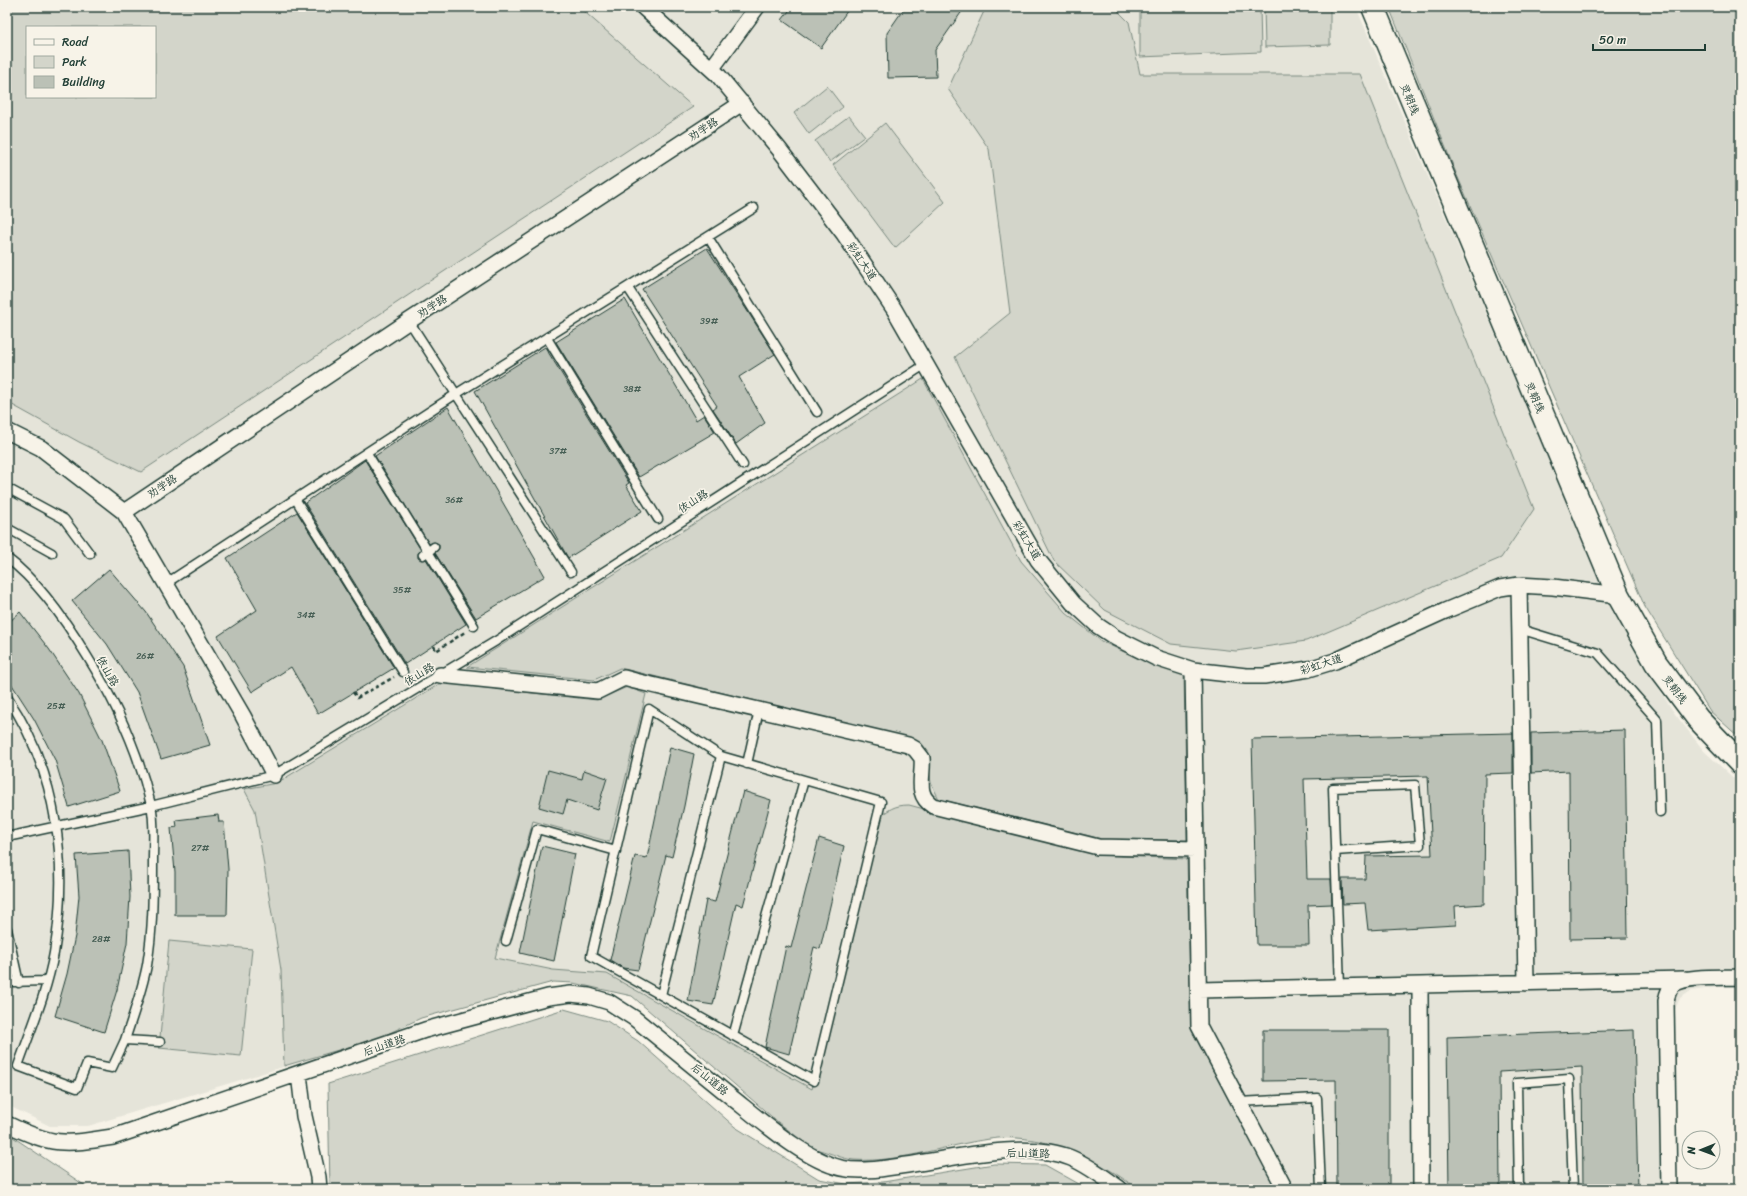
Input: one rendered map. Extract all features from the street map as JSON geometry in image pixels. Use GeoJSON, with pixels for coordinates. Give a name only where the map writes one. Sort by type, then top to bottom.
{"type":"FeatureCollection","features":[{"type":"Feature","properties":{"kind":"main road","name":"灵朝线"},"geometry":{"type":"LineString","coordinates":[[1372,7],[1618,595],[1656,663],[1698,719],[1740,763]]}},
{"type":"Feature","properties":{"kind":"street","name":"彩虹大道"},"geometry":{"type":"LineString","coordinates":[[643,7],[712,68],[742,103],[844,234],[894,309],[1038,560],[1073,603],[1098,626],[1116,638],[1156,658],[1193,670],[1246,676],[1286,674],[1309,670],[1335,661],[1445,611],[1500,588],[1519,585],[1553,586],[1618,595]]}},
{"type":"Feature","properties":{"kind":"street"},"geometry":{"type":"LineString","coordinates":[[712,68],[757,7]]}},
{"type":"Feature","properties":{"kind":"street","name":"劝学路"},"geometry":{"type":"LineString","coordinates":[[124,512],[409,321],[742,103]]}},
{"type":"Feature","properties":{"kind":"street"},"geometry":{"type":"LineString","coordinates":[[7,432],[41,448],[124,512],[243,716],[274,775]]}},
{"type":"Feature","properties":{"kind":"street"},"geometry":{"type":"LineString","coordinates":[[1519,585],[1526,983]]}},
{"type":"Feature","properties":{"kind":"street"},"geometry":{"type":"LineString","coordinates":[[1193,670],[1199,1026],[1285,1189]]}},
{"type":"Feature","properties":{"kind":"street"},"geometry":{"type":"LineString","coordinates":[[440,674],[598,691],[624,678],[912,747],[922,758],[921,793],[933,806],[1098,847],[1196,849]]}},
{"type":"Feature","properties":{"kind":"street"},"geometry":{"type":"LineString","coordinates":[[1199,990],[1340,988],[1740,977]]}},
{"type":"Feature","properties":{"kind":"street"},"geometry":{"type":"LineString","coordinates":[[1669,1189],[1666,1001],[1672,985],[1685,979]]}},
{"type":"Feature","properties":{"kind":"street"},"geometry":{"type":"LineString","coordinates":[[1420,986],[1421,1189]]}},
{"type":"Feature","properties":{"kind":"street","name":"后山道路"},"geometry":{"type":"LineString","coordinates":[[7,1124],[32,1136],[51,1142],[68,1143],[92,1141],[112,1137],[426,1030],[548,997],[571,994],[589,996],[610,1002],[634,1018],[777,1134],[814,1157],[834,1166],[845,1169],[881,1168],[993,1152],[1034,1150],[1072,1158],[1120,1189]]}},
{"type":"Feature","properties":{"kind":"street"},"geometry":{"type":"LineString","coordinates":[[299,1074],[304,1116],[318,1177],[319,1189]]}},
{"type":"Feature","properties":{"kind":"lane"},"geometry":{"type":"LineString","coordinates":[[165,584],[296,500],[456,394],[754,208]]}},
{"type":"Feature","properties":{"kind":"lane"},"geometry":{"type":"LineString","coordinates":[[708,237],[817,412]]}},
{"type":"Feature","properties":{"kind":"lane"},"geometry":{"type":"LineString","coordinates":[[628,288],[743,465]]}},
{"type":"Feature","properties":{"kind":"lane"},"geometry":{"type":"LineString","coordinates":[[409,321],[571,572]]}},
{"type":"Feature","properties":{"kind":"lane"},"geometry":{"type":"LineString","coordinates":[[547,338],[658,519]]}},
{"type":"Feature","properties":{"kind":"lane","name":"依山路"},"geometry":{"type":"LineString","coordinates":[[7,558],[17,566],[46,597],[74,634],[100,676],[123,723],[151,806],[274,775],[440,674],[926,364]]}},
{"type":"Feature","properties":{"kind":"lane"},"geometry":{"type":"LineString","coordinates":[[367,453],[474,626]]}},
{"type":"Feature","properties":{"kind":"lane"},"geometry":{"type":"LineString","coordinates":[[7,488],[64,519],[90,554]]}},
{"type":"Feature","properties":{"kind":"lane"},"geometry":{"type":"LineString","coordinates":[[296,500],[403,672]]}},
{"type":"Feature","properties":{"kind":"lane"},"geometry":{"type":"LineString","coordinates":[[7,528],[52,553]]}},
{"type":"Feature","properties":{"kind":"lane"},"geometry":{"type":"LineString","coordinates":[[1520,629],[1598,653],[1657,720],[1660,812]]}},
{"type":"Feature","properties":{"kind":"lane"},"geometry":{"type":"LineString","coordinates":[[7,697],[35,750],[47,781],[57,826],[61,866],[60,909],[53,954],[47,981],[18,1066],[76,1088],[88,1063],[112,1068],[125,1040],[137,1004],[147,965],[152,924],[153,885],[151,806],[57,826],[7,837]]}},
{"type":"Feature","properties":{"kind":"lane"},"geometry":{"type":"LineString","coordinates":[[649,709],[721,756],[881,802],[814,1081],[591,956],[649,709]]}},
{"type":"Feature","properties":{"kind":"lane"},"geometry":{"type":"LineString","coordinates":[[747,764],[759,710]]}},
{"type":"Feature","properties":{"kind":"lane"},"geometry":{"type":"LineString","coordinates":[[661,995],[721,756]]}},
{"type":"Feature","properties":{"kind":"lane"},"geometry":{"type":"LineString","coordinates":[[734,1036],[804,780]]}},
{"type":"Feature","properties":{"kind":"lane"},"geometry":{"type":"LineString","coordinates":[[1335,851],[1420,845],[1415,785],[1333,788],[1335,851],[1340,988]]}},
{"type":"Feature","properties":{"kind":"lane"},"geometry":{"type":"LineString","coordinates":[[506,941],[537,829],[616,851]]}},
{"type":"Feature","properties":{"kind":"lane"},"geometry":{"type":"LineString","coordinates":[[7,930],[19,983]]}},
{"type":"Feature","properties":{"kind":"lane"},"geometry":{"type":"LineString","coordinates":[[7,982],[19,983],[47,981]]}},
{"type":"Feature","properties":{"kind":"lane"},"geometry":{"type":"LineString","coordinates":[[125,1040],[160,1042]]}},
{"type":"Feature","properties":{"kind":"lane"},"geometry":{"type":"LineString","coordinates":[[1519,1189],[1517,1083],[1569,1079],[1573,1189]]}},
{"type":"Feature","properties":{"kind":"lane"},"geometry":{"type":"LineString","coordinates":[[1239,1102],[1317,1098],[1321,1189]]}},
{"type":"Feature","properties":{"kind":"path"},"geometry":{"type":"LineString","coordinates":[[434,646],[436,651],[474,626]]}},
{"type":"Feature","properties":{"kind":"path"},"geometry":{"type":"LineString","coordinates":[[353,692],[357,698],[403,672]]}},
{"type":"Feature","properties":{"kind":"shaded area"},"geometry":{"type":"Polygon","coordinates":[[[7,7],[1356,7],[1582,538],[1640,659],[1675,714],[1704,751],[1740,784],[1740,987],[1718,987],[1691,991],[1680,998],[1674,1012],[1674,1155],[1678,1189],[1137,1189],[1125,1179],[1069,1149],[1038,1141],[999,1138],[892,1158],[853,1160],[666,1025],[632,996],[573,983],[553,982],[421,1018],[379,1038],[88,1126],[50,1126],[7,1105],[7,7]]]}},
{"type":"Feature","properties":{"kind":"green space"},"geometry":{"type":"Polygon","coordinates":[[[7,7],[579,7],[693,107],[141,472],[79,442],[7,402],[7,7]]]}},
{"type":"Feature","properties":{"kind":"green space"},"geometry":{"type":"Polygon","coordinates":[[[986,7],[1114,7],[1129,22],[1140,74],[1360,74],[1534,509],[1501,558],[1306,641],[1236,651],[1171,644],[1105,610],[1054,561],[955,357],[1010,313],[989,149],[948,89],[986,7]]]}},
{"type":"Feature","properties":{"kind":"green space"},"geometry":{"type":"Polygon","coordinates":[[[1140,7],[1260,7],[1261,52],[1140,57],[1140,7]]]}},
{"type":"Feature","properties":{"kind":"green space"},"geometry":{"type":"Polygon","coordinates":[[[1264,7],[1330,7],[1330,45],[1265,47],[1264,7]]]}},
{"type":"Feature","properties":{"kind":"green space"},"geometry":{"type":"Polygon","coordinates":[[[1389,7],[1740,7],[1740,738],[1710,711],[1645,607],[1456,173],[1389,7]]]}},
{"type":"Feature","properties":{"kind":"green space"},"geometry":{"type":"Polygon","coordinates":[[[827,86],[843,107],[809,134],[794,113],[827,86]]]}},
{"type":"Feature","properties":{"kind":"green space"},"geometry":{"type":"Polygon","coordinates":[[[849,116],[865,136],[830,162],[815,141],[849,116]]]}},
{"type":"Feature","properties":{"kind":"green space"},"geometry":{"type":"Polygon","coordinates":[[[885,123],[945,202],[895,248],[833,165],[885,123]]]}},
{"type":"Feature","properties":{"kind":"green space"},"geometry":{"type":"Polygon","coordinates":[[[923,379],[1021,561],[1066,613],[1101,641],[1137,658],[1184,675],[1187,840],[1102,839],[939,799],[931,783],[927,754],[914,739],[620,668],[594,680],[467,667],[923,379]]]}},
{"type":"Feature","properties":{"kind":"green space"},"geometry":{"type":"Polygon","coordinates":[[[441,683],[597,700],[627,687],[646,694],[610,842],[533,821],[495,958],[553,970],[607,974],[812,1089],[877,819],[888,811],[895,807],[909,805],[1097,855],[1187,859],[1191,1029],[1276,1189],[1137,1189],[1107,1168],[1072,1151],[1034,1140],[1016,1138],[998,1138],[908,1156],[872,1160],[854,1160],[817,1149],[799,1147],[800,1139],[779,1123],[632,996],[573,983],[553,982],[421,1018],[379,1038],[284,1066],[281,970],[255,810],[244,789],[277,783],[441,683]]]}},
{"type":"Feature","properties":{"kind":"green space"},"geometry":{"type":"Polygon","coordinates":[[[169,941],[252,949],[241,1056],[159,1048],[169,941]]]}},
{"type":"Feature","properties":{"kind":"green space"},"geometry":{"type":"Polygon","coordinates":[[[564,1009],[607,1021],[638,1041],[735,1127],[819,1179],[846,1184],[883,1182],[994,1164],[1045,1165],[1088,1189],[330,1189],[328,1084],[564,1009]]]}},
{"type":"Feature","properties":{"kind":"green space"},"geometry":{"type":"Polygon","coordinates":[[[7,1133],[90,1189],[7,1189],[7,1133]]]}},
{"type":"Feature","properties":{"kind":"building"},"geometry":{"type":"Polygon","coordinates":[[[792,7],[850,7],[821,48],[782,20],[792,7]]]}},
{"type":"Feature","properties":{"kind":"building"},"geometry":{"type":"Polygon","coordinates":[[[905,7],[965,7],[935,50],[936,77],[888,78],[887,33],[905,7]]]}},
{"type":"Feature","properties":{"kind":"building"},"geometry":{"type":"Polygon","coordinates":[[[707,248],[775,354],[739,377],[765,423],[736,444],[713,409],[717,406],[642,289],[707,248]]]}},
{"type":"Feature","properties":{"kind":"building"},"geometry":{"type":"Polygon","coordinates":[[[625,299],[696,420],[704,415],[715,432],[639,477],[556,342],[625,299]]]}},
{"type":"Feature","properties":{"kind":"building"},"geometry":{"type":"Polygon","coordinates":[[[545,347],[629,483],[626,485],[642,511],[568,558],[475,391],[545,347]]]}},
{"type":"Feature","properties":{"kind":"building"},"geometry":{"type":"Polygon","coordinates":[[[448,407],[545,576],[476,618],[435,553],[439,549],[439,544],[434,542],[429,544],[375,456],[448,407]]]}},
{"type":"Feature","properties":{"kind":"building"},"geometry":{"type":"Polygon","coordinates":[[[365,460],[421,550],[418,553],[418,558],[421,560],[426,559],[466,624],[405,664],[305,503],[365,460]]]}},
{"type":"Feature","properties":{"kind":"building"},"geometry":{"type":"Polygon","coordinates":[[[297,512],[394,668],[318,714],[291,667],[252,692],[218,636],[257,610],[227,558],[297,512]]]}},
{"type":"Feature","properties":{"kind":"building"},"geometry":{"type":"Polygon","coordinates":[[[109,569],[146,612],[183,667],[210,745],[161,759],[137,692],[107,644],[72,601],[109,569]]]}},
{"type":"Feature","properties":{"kind":"building"},"geometry":{"type":"Polygon","coordinates":[[[20,612],[49,649],[79,694],[102,740],[120,791],[69,807],[55,760],[34,719],[7,677],[7,624],[20,612]]]}},
{"type":"Feature","properties":{"kind":"building"},"geometry":{"type":"Polygon","coordinates":[[[1625,730],[1628,938],[1570,939],[1569,771],[1531,773],[1531,733],[1625,730]]]}},
{"type":"Feature","properties":{"kind":"building"},"geometry":{"type":"Polygon","coordinates":[[[1513,733],[1513,773],[1485,774],[1484,904],[1455,906],[1456,925],[1368,930],[1365,903],[1343,904],[1342,879],[1365,879],[1366,856],[1432,855],[1428,776],[1304,779],[1307,879],[1331,879],[1332,904],[1308,905],[1309,945],[1257,945],[1252,739],[1513,733]]]}},
{"type":"Feature","properties":{"kind":"building"},"geometry":{"type":"Polygon","coordinates":[[[670,747],[694,754],[684,806],[672,857],[666,855],[638,970],[623,968],[610,960],[635,856],[647,858],[670,747]]]}},
{"type":"Feature","properties":{"kind":"building"},"geometry":{"type":"Polygon","coordinates":[[[548,770],[582,779],[584,770],[607,778],[597,810],[567,800],[563,814],[539,807],[548,770]]]}},
{"type":"Feature","properties":{"kind":"building"},"geometry":{"type":"Polygon","coordinates":[[[743,791],[771,800],[743,906],[736,903],[713,1005],[688,1001],[706,900],[715,902],[743,791]]]}},
{"type":"Feature","properties":{"kind":"building"},"geometry":{"type":"Polygon","coordinates":[[[218,815],[219,822],[224,822],[228,869],[227,915],[175,915],[175,872],[171,828],[177,827],[176,820],[218,815]]]}},
{"type":"Feature","properties":{"kind":"building"},"geometry":{"type":"Polygon","coordinates":[[[819,838],[844,846],[820,949],[814,947],[789,1054],[765,1047],[786,946],[791,948],[819,838]]]}},
{"type":"Feature","properties":{"kind":"building"},"geometry":{"type":"Polygon","coordinates":[[[542,846],[575,854],[554,961],[520,953],[542,846]]]}},
{"type":"Feature","properties":{"kind":"building"},"geometry":{"type":"Polygon","coordinates":[[[128,851],[130,897],[127,943],[117,990],[104,1032],[55,1016],[67,974],[75,936],[79,896],[76,855],[128,851]]]}},
{"type":"Feature","properties":{"kind":"building"},"geometry":{"type":"Polygon","coordinates":[[[1263,1030],[1389,1030],[1389,1189],[1337,1189],[1336,1080],[1263,1081],[1263,1030]]]}},
{"type":"Feature","properties":{"kind":"building"},"geometry":{"type":"Polygon","coordinates":[[[1634,1030],[1638,1189],[1583,1188],[1582,1067],[1499,1072],[1500,1189],[1449,1189],[1447,1037],[1634,1030]]]}}]}
